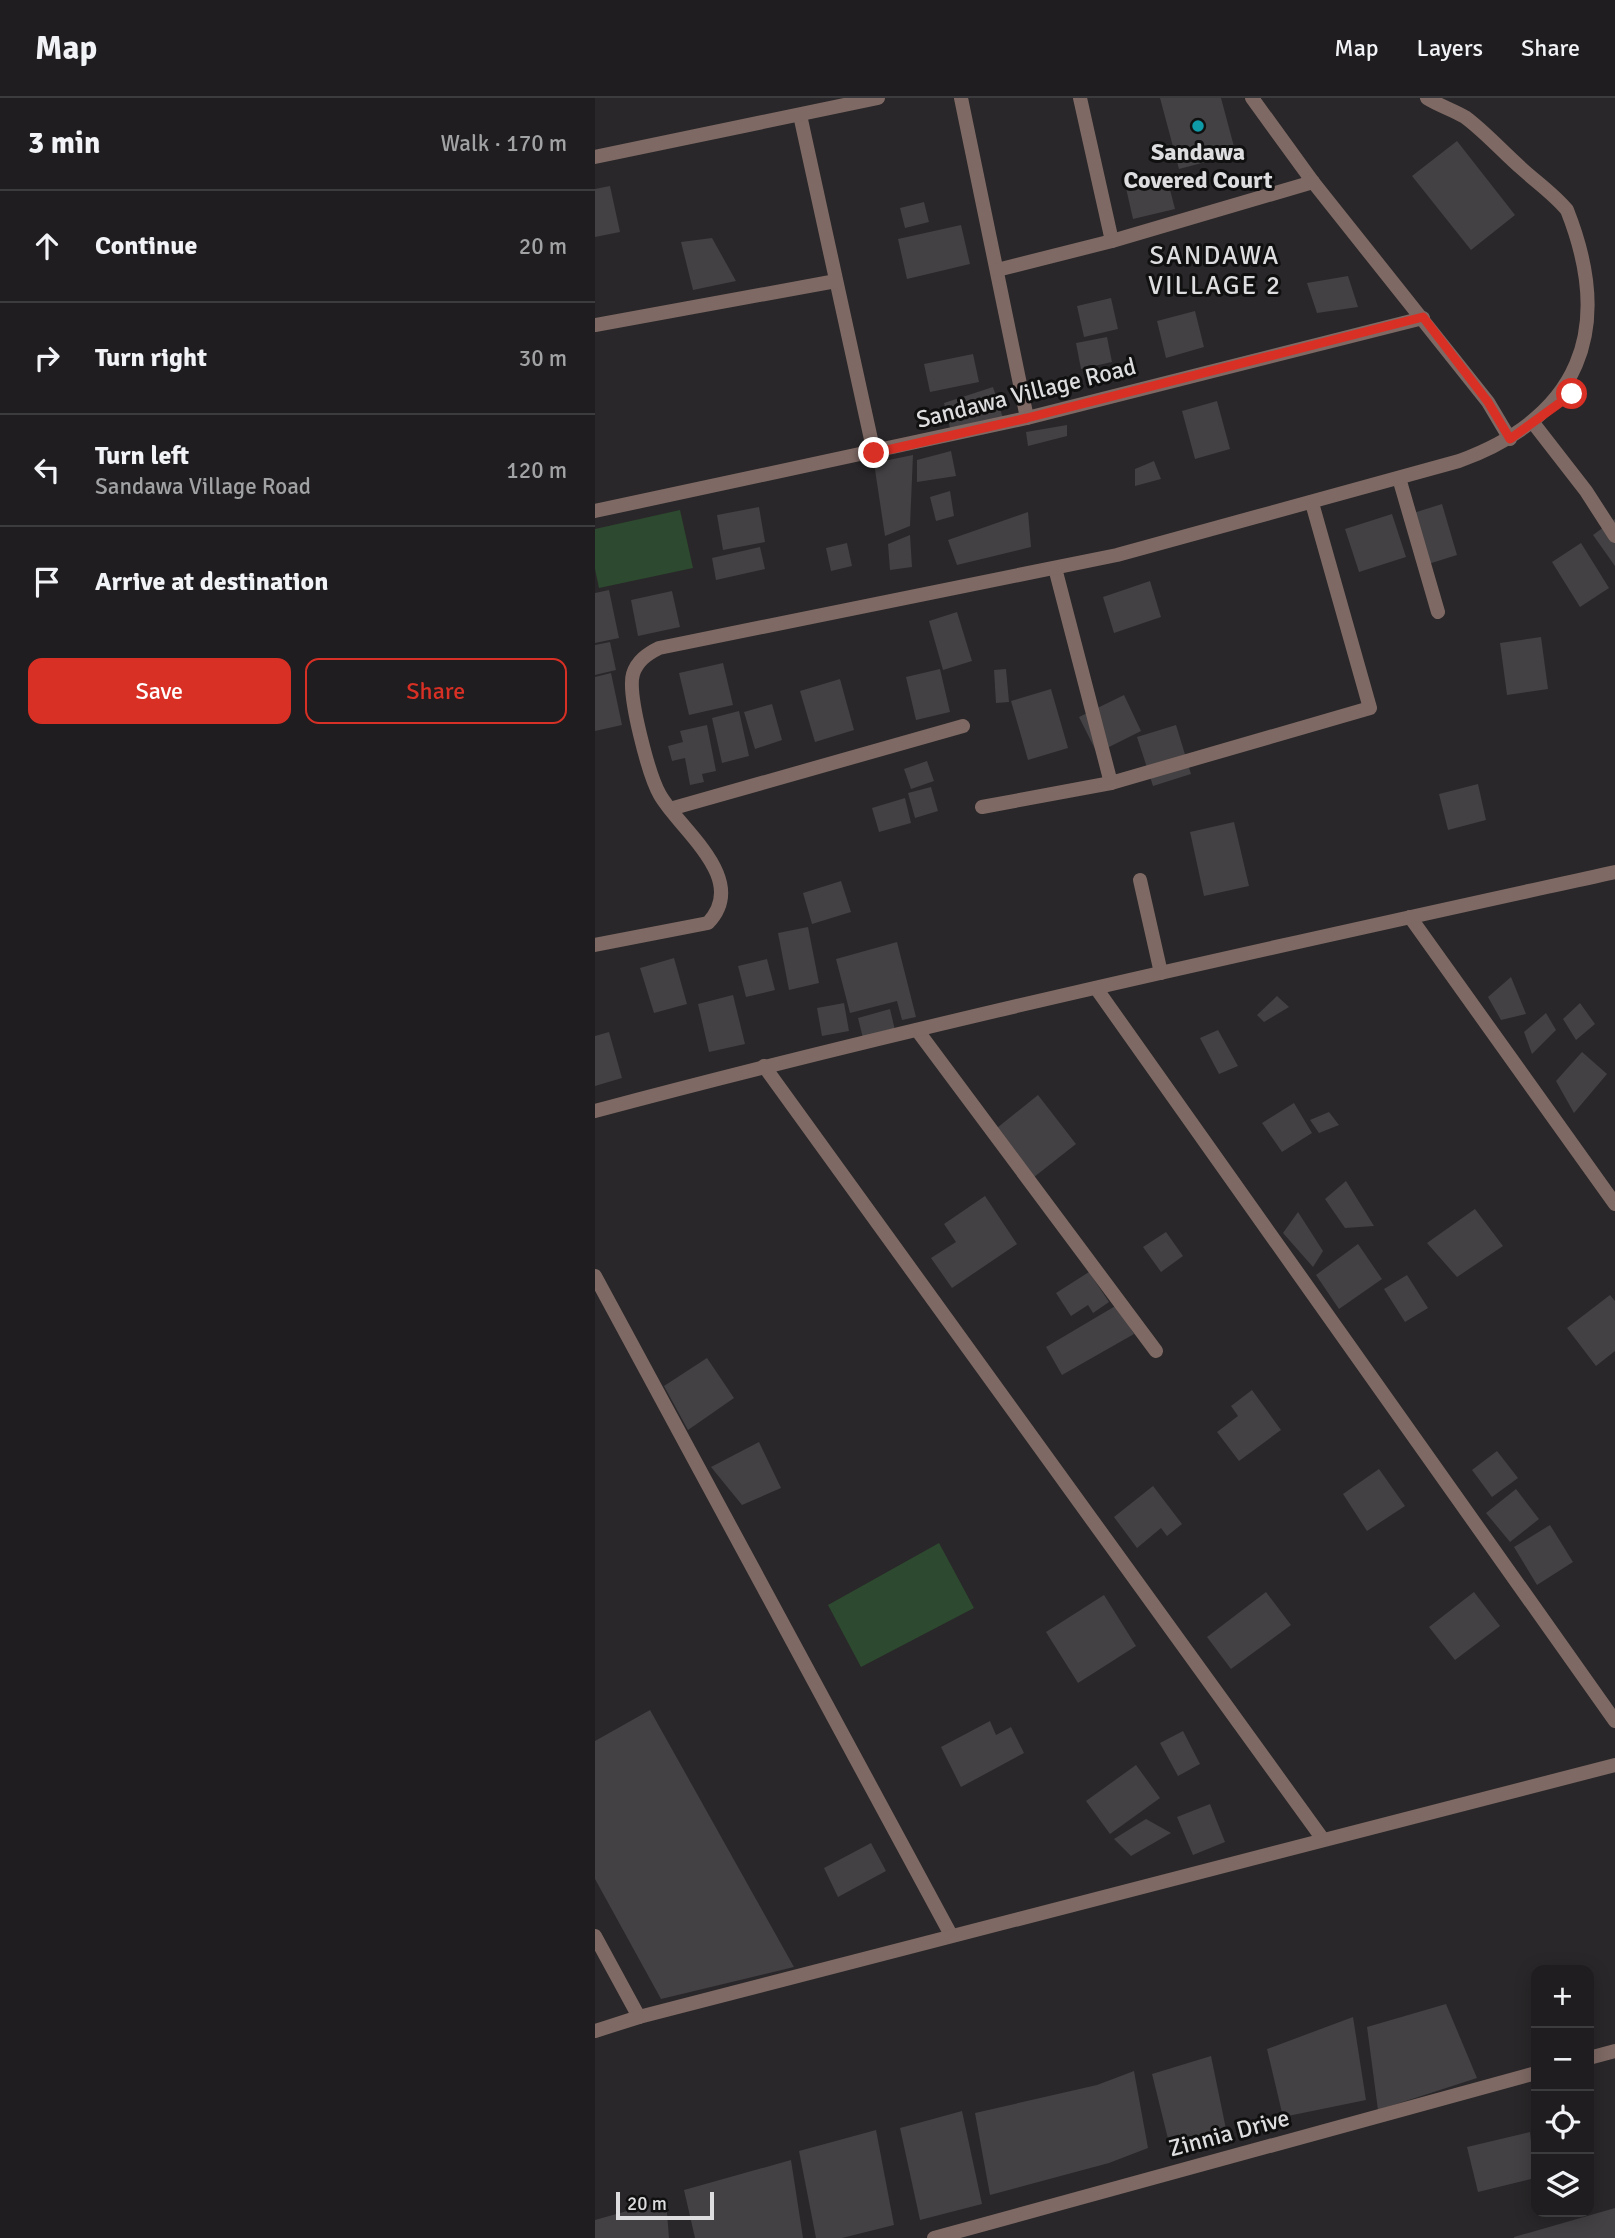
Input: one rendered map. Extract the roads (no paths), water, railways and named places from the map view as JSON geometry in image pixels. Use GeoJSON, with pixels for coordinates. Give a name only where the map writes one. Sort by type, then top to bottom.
{"type":"FeatureCollection","features":[{"type":"Feature","properties":{"kind":"street"},"geometry":{"type":"LineString","coordinates":[[595,157],[877,98]]}},
{"type":"Feature","properties":{"kind":"street"},"geometry":{"type":"LineString","coordinates":[[961,98],[1027,418]]}},
{"type":"Feature","properties":{"kind":"street"},"geometry":{"type":"LineString","coordinates":[[1080,98],[1112,241]]}},
{"type":"Feature","properties":{"kind":"street"},"geometry":{"type":"LineString","coordinates":[[1252,98],[1313,182],[1488,402],[1510,439]]}},
{"type":"Feature","properties":{"kind":"street"},"geometry":{"type":"LineString","coordinates":[[1427,98],[1465,117],[1566,208],[1590,241],[1599,260]]}},
{"type":"Feature","properties":{"kind":"street"},"geometry":{"type":"LineString","coordinates":[[800,115],[874,453]]}},
{"type":"Feature","properties":{"kind":"street"},"geometry":{"type":"LineString","coordinates":[[997,270],[1112,241],[1313,182]]}},
{"type":"Feature","properties":{"kind":"street"},"geometry":{"type":"LineString","coordinates":[[595,325],[836,281]]}},
{"type":"Feature","properties":{"kind":"street","name":"Sandawa Village Road"},"geometry":{"type":"LineString","coordinates":[[595,511],[1027,418],[1423,317]]}},
{"type":"Feature","properties":{"kind":"street"},"geometry":{"type":"LineString","coordinates":[[595,945],[708,923],[717,914],[720,901],[714,866],[697,839],[670,809],[652,776],[632,685],[638,663],[646,654],[659,648],[1055,568],[1312,503],[1459,461],[1510,439],[1534,424],[1580,387]]}},
{"type":"Feature","properties":{"kind":"street"},"geometry":{"type":"LineString","coordinates":[[1534,424],[1586,491],[1615,536]]}},
{"type":"Feature","properties":{"kind":"street"},"geometry":{"type":"LineString","coordinates":[[1399,478],[1438,612]]}},
{"type":"Feature","properties":{"kind":"street"},"geometry":{"type":"LineString","coordinates":[[982,807],[1111,783],[1370,708],[1312,503]]}},
{"type":"Feature","properties":{"kind":"street"},"geometry":{"type":"LineString","coordinates":[[1055,568],[1111,783]]}},
{"type":"Feature","properties":{"kind":"street"},"geometry":{"type":"LineString","coordinates":[[670,809],[963,726]]}},
{"type":"Feature","properties":{"kind":"street"},"geometry":{"type":"LineString","coordinates":[[595,1111],[764,1066],[1096,988],[1615,872]]}},
{"type":"Feature","properties":{"kind":"street"},"geometry":{"type":"LineString","coordinates":[[1140,880],[1161,973]]}},
{"type":"Feature","properties":{"kind":"street"},"geometry":{"type":"LineString","coordinates":[[1411,917],[1615,1204]]}},
{"type":"Feature","properties":{"kind":"street"},"geometry":{"type":"LineString","coordinates":[[1096,988],[1615,1721]]}},
{"type":"Feature","properties":{"kind":"street"},"geometry":{"type":"LineString","coordinates":[[917,1030],[1156,1351]]}},
{"type":"Feature","properties":{"kind":"street"},"geometry":{"type":"LineString","coordinates":[[764,1066],[1322,1838]]}},
{"type":"Feature","properties":{"kind":"street"},"geometry":{"type":"LineString","coordinates":[[595,1276],[951,1935]]}},
{"type":"Feature","properties":{"kind":"street"},"geometry":{"type":"LineString","coordinates":[[595,2031],[639,2017],[1322,1838],[1615,1765]]}},
{"type":"Feature","properties":{"kind":"street"},"geometry":{"type":"LineString","coordinates":[[595,1937],[639,2017]]}},
{"type":"Feature","properties":{"kind":"street"},"geometry":{"type":"LineString","coordinates":[[1594,2057],[1615,2051]]}},
{"type":"Feature","properties":{"kind":"street","name":"Zinnia Drive"},"geometry":{"type":"LineString","coordinates":[[934,2238],[1531,2074]]}},
{"type":"Feature","properties":{"kind":"place","name":"Sandawa Covered Court"},"geometry":{"type":"Point","coordinates":[1198,126]}},
{"type":"Feature","properties":{"kind":"district","name":"SANDAWA VILLAGE 2"},"geometry":{"type":"Point","coordinates":[1215,270]}}]}
